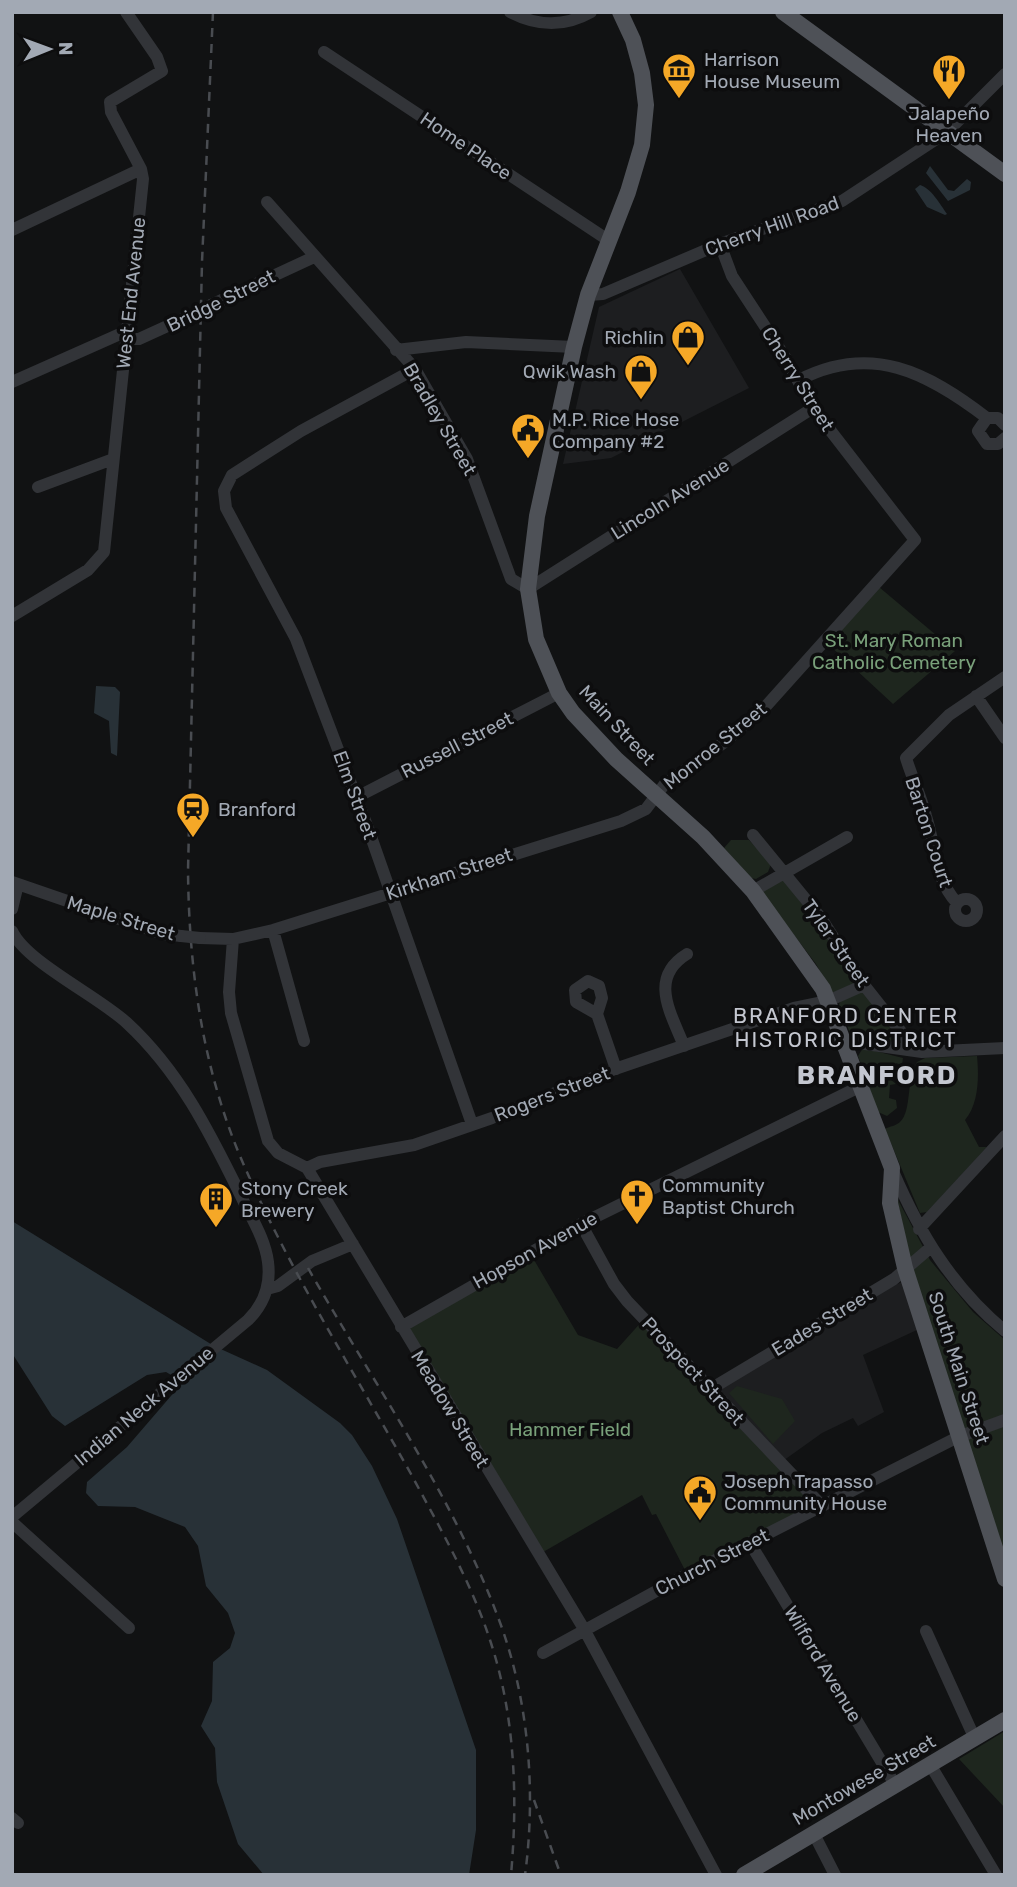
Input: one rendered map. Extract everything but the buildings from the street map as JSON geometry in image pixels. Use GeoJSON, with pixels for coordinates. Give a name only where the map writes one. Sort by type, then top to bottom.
{"type":"FeatureCollection","features":[{"type":"Feature","properties":{"kind":"main road","name":"Main Street"},"geometry":{"type":"LineString","coordinates":[[620,12],[633,40],[646,105],[642,145],[573,347],[537,516],[528,589],[536,639],[559,693],[599,741],[684,819],[752,891],[825,995],[892,1168]]}},
{"type":"Feature","properties":{"kind":"main road"},"geometry":{"type":"LineString","coordinates":[[783,12],[1005,174]]}},
{"type":"Feature","properties":{"kind":"main road","name":"South Main Street"},"geometry":{"type":"LineString","coordinates":[[892,1168],[890,1203],[905,1268],[1005,1579]]}},
{"type":"Feature","properties":{"kind":"main road","name":"Montowese Street"},"geometry":{"type":"LineString","coordinates":[[744,1875],[1005,1720]]}},
{"type":"Feature","properties":{"kind":"street","name":"West End Avenue"},"geometry":{"type":"LineString","coordinates":[[12,616],[89,570],[104,552],[142,193],[141,169],[111,112],[110,102],[162,71],[157,57],[126,12]]}},
{"type":"Feature","properties":{"kind":"street"},"geometry":{"type":"LineString","coordinates":[[510,12],[538,25],[562,23],[591,12]]}},
{"type":"Feature","properties":{"kind":"street","name":"Home Place"},"geometry":{"type":"LineString","coordinates":[[324,52],[608,240]]}},
{"type":"Feature","properties":{"kind":"street","name":"Cherry Hill Road"},"geometry":{"type":"LineString","coordinates":[[589,295],[603,294],[720,244],[842,201],[947,132],[1005,75]]}},
{"type":"Feature","properties":{"kind":"street"},"geometry":{"type":"LineString","coordinates":[[12,230],[141,169]]}},
{"type":"Feature","properties":{"kind":"street","name":"Bradley Street"},"geometry":{"type":"LineString","coordinates":[[267,202],[415,369],[467,459],[512,579],[528,589]]}},
{"type":"Feature","properties":{"kind":"street","name":"Cherry Street"},"geometry":{"type":"LineString","coordinates":[[720,244],[732,276],[799,380],[813,408],[915,540]]}},
{"type":"Feature","properties":{"kind":"street","name":"Bridge Street"},"geometry":{"type":"LineString","coordinates":[[12,382],[129,334],[139,339],[314,257]]}},
{"type":"Feature","properties":{"kind":"street"},"geometry":{"type":"LineString","coordinates":[[396,350],[466,342],[573,347]]}},
{"type":"Feature","properties":{"kind":"street"},"geometry":{"type":"LineString","coordinates":[[799,380],[825,367],[874,362],[891,365],[934,385],[987,418],[998,418],[1005,425]]}},
{"type":"Feature","properties":{"kind":"street","name":"Elm Street"},"geometry":{"type":"LineString","coordinates":[[415,369],[301,431],[232,475],[223,491],[226,508],[296,639],[357,797],[388,893],[472,1124]]}},
{"type":"Feature","properties":{"kind":"street","name":"Lincoln Avenue"},"geometry":{"type":"LineString","coordinates":[[528,589],[813,408]]}},
{"type":"Feature","properties":{"kind":"street"},"geometry":{"type":"LineString","coordinates":[[987,418],[979,426],[982,442],[992,446],[1005,438]]}},
{"type":"Feature","properties":{"kind":"street"},"geometry":{"type":"LineString","coordinates":[[38,487],[113,459]]}},
{"type":"Feature","properties":{"kind":"street","name":"Monroe Street"},"geometry":{"type":"LineString","coordinates":[[657,796],[664,785],[726,741],[767,705],[915,540]]}},
{"type":"Feature","properties":{"kind":"street"},"geometry":{"type":"LineString","coordinates":[[1005,677],[976,696],[1005,738]]}},
{"type":"Feature","properties":{"kind":"street","name":"Russell Street"},"geometry":{"type":"LineString","coordinates":[[357,797],[559,693]]}},
{"type":"Feature","properties":{"kind":"street","name":"Barton Court"},"geometry":{"type":"LineString","coordinates":[[957,903],[946,891],[940,877],[927,817],[906,758],[930,731],[976,696]]}},
{"type":"Feature","properties":{"kind":"street","name":"Kirkham Street"},"geometry":{"type":"LineString","coordinates":[[233,939],[274,930],[621,821],[646,809],[657,796]]}},
{"type":"Feature","properties":{"kind":"street","name":"Tyler Street"},"geometry":{"type":"LineString","coordinates":[[753,835],[821,918],[864,985],[907,1040],[909,1050]]}},
{"type":"Feature","properties":{"kind":"street"},"geometry":{"type":"LineString","coordinates":[[752,891],[847,837]]}},
{"type":"Feature","properties":{"kind":"street"},"geometry":{"type":"LineString","coordinates":[[12,909],[15,883]]}},
{"type":"Feature","properties":{"kind":"street","name":"Maple Street"},"geometry":{"type":"LineString","coordinates":[[15,883],[163,934],[233,939]]}},
{"type":"Feature","properties":{"kind":"street"},"geometry":{"type":"LineString","coordinates":[[274,930],[304,1041]]}},
{"type":"Feature","properties":{"kind":"street"},"geometry":{"type":"LineString","coordinates":[[12,931],[26,950],[125,1021],[176,1078],[207,1128],[262,1240],[268,1261],[267,1289]]}},
{"type":"Feature","properties":{"kind":"street","name":"Meadow Street"},"geometry":{"type":"LineString","coordinates":[[233,939],[229,992],[232,1013],[264,1133],[278,1153],[307,1168],[584,1629],[716,1875]]}},
{"type":"Feature","properties":{"kind":"street"},"geometry":{"type":"LineString","coordinates":[[684,1046],[665,987],[669,969],[687,954]]}},
{"type":"Feature","properties":{"kind":"street","name":"Rogers Street"},"geometry":{"type":"LineString","coordinates":[[307,1168],[320,1162],[414,1145],[616,1069],[794,1008],[802,1000],[864,985]]}},
{"type":"Feature","properties":{"kind":"street"},"geometry":{"type":"LineString","coordinates":[[597,1014],[616,1069]]}},
{"type":"Feature","properties":{"kind":"street"},"geometry":{"type":"LineString","coordinates":[[844,1041],[909,1050],[1005,1048]]}},
{"type":"Feature","properties":{"kind":"street","name":"Hopson Avenue"},"geometry":{"type":"LineString","coordinates":[[401,1327],[581,1224],[861,1086]]}},
{"type":"Feature","properties":{"kind":"street"},"geometry":{"type":"LineString","coordinates":[[919,1228],[1005,1136]]}},
{"type":"Feature","properties":{"kind":"street","name":"Main Street"},"geometry":{"type":"LineString","coordinates":[[892,1168],[930,1248],[956,1283],[1005,1331]]}},
{"type":"Feature","properties":{"kind":"street","name":"Prospect Street"},"geometry":{"type":"LineString","coordinates":[[581,1224],[614,1284],[709,1390],[822,1506]]}},
{"type":"Feature","properties":{"kind":"street","name":"Indian Neck Avenue"},"geometry":{"type":"LineString","coordinates":[[12,1519],[256,1311],[267,1289],[278,1286],[312,1261],[353,1244]]}},
{"type":"Feature","properties":{"kind":"street","name":"Eades Street"},"geometry":{"type":"LineString","coordinates":[[709,1390],[894,1279],[930,1248]]}},
{"type":"Feature","properties":{"kind":"street","name":"Church Street"},"geometry":{"type":"LineString","coordinates":[[543,1653],[584,1629],[958,1437],[1005,1420]]}},
{"type":"Feature","properties":{"kind":"street"},"geometry":{"type":"LineString","coordinates":[[12,1519],[129,1628]]}},
{"type":"Feature","properties":{"kind":"street","name":"Wilford Avenue"},"geometry":{"type":"LineString","coordinates":[[750,1543],[896,1786]]}},
{"type":"Feature","properties":{"kind":"street"},"geometry":{"type":"LineString","coordinates":[[926,1631],[975,1739]]}},
{"type":"Feature","properties":{"kind":"street"},"geometry":{"type":"LineString","coordinates":[[931,1766],[996,1875]]}},
{"type":"Feature","properties":{"kind":"street"},"geometry":{"type":"LineString","coordinates":[[814,1834],[835,1875]]}},
{"type":"Feature","properties":{"kind":"shaded area"},"geometry":{"type":"Polygon","coordinates":[[[930,166],[948,190],[954,191],[967,179],[971,182],[970,190],[948,201],[926,173],[930,166]]]}},
{"type":"Feature","properties":{"kind":"shaded area"},"geometry":{"type":"Polygon","coordinates":[[[920,185],[932,193],[947,214],[927,207],[915,189],[920,185]]]}},
{"type":"Feature","properties":{"kind":"shaded area"},"geometry":{"type":"Polygon","coordinates":[[[680,269],[749,388],[611,458],[563,464],[599,307],[680,269]]]}},
{"type":"Feature","properties":{"kind":"shaded area"},"geometry":{"type":"Polygon","coordinates":[[[96,686],[115,687],[120,692],[117,756],[111,753],[109,721],[94,713],[96,686]]]}},
{"type":"Feature","properties":{"kind":"shaded area"},"geometry":{"type":"Polygon","coordinates":[[[12,1221],[214,1346],[267,1370],[340,1423],[352,1435],[372,1466],[397,1519],[476,1750],[476,1830],[469,1875],[264,1875],[238,1844],[217,1782],[215,1748],[201,1726],[212,1701],[213,1662],[230,1648],[235,1633],[228,1613],[206,1586],[198,1546],[185,1527],[135,1507],[98,1506],[86,1493],[87,1482],[127,1447],[183,1382],[166,1372],[147,1375],[65,1426],[52,1416],[12,1353],[12,1221]]]}},
{"type":"Feature","properties":{"kind":"shaded area"},"geometry":{"type":"Polygon","coordinates":[[[904,1281],[919,1329],[863,1355],[884,1412],[858,1426],[853,1418],[822,1433],[780,1463],[709,1390],[835,1313],[904,1281]]]}},
{"type":"Feature","properties":{"kind":"green space","name":"St. Mary Roman Catholic Cemetery"},"geometry":{"type":"Polygon","coordinates":[[[879,587],[955,651],[893,704],[827,643],[879,587]]]}},
{"type":"Feature","properties":{"kind":"green space"},"geometry":{"type":"Polygon","coordinates":[[[731,840],[749,840],[771,864],[768,872],[756,879],[751,878],[724,848],[731,840]]]}},
{"type":"Feature","properties":{"kind":"green space"},"geometry":{"type":"Polygon","coordinates":[[[783,879],[840,954],[856,983],[834,993],[831,991],[816,964],[763,894],[763,889],[783,879]]]}},
{"type":"Feature","properties":{"kind":"green space"},"geometry":{"type":"Polygon","coordinates":[[[862,991],[903,1039],[901,1044],[850,1033],[839,1005],[840,1001],[862,991]]]}},
{"type":"Feature","properties":{"kind":"green space"},"geometry":{"type":"Polygon","coordinates":[[[863,1048],[903,1058],[902,1065],[896,1063],[890,1079],[896,1084],[890,1085],[889,1098],[896,1100],[897,1108],[887,1116],[878,1112],[858,1056],[863,1048]]]}},
{"type":"Feature","properties":{"kind":"green space"},"geometry":{"type":"Polygon","coordinates":[[[977,1056],[978,1081],[975,1098],[965,1120],[979,1147],[987,1147],[927,1212],[920,1213],[885,1129],[904,1117],[911,1077],[917,1062],[925,1058],[977,1056]]]}},
{"type":"Feature","properties":{"kind":"green space"},"geometry":{"type":"Polygon","coordinates":[[[897,1198],[930,1260],[973,1312],[1005,1340],[1005,1417],[964,1430],[912,1269],[897,1198]]]}},
{"type":"Feature","properties":{"kind":"green space","name":"Hammer Field"},"geometry":{"type":"Polygon","coordinates":[[[530,1253],[578,1335],[617,1349],[644,1319],[822,1506],[687,1574],[656,1514],[652,1515],[642,1495],[538,1555],[401,1327],[530,1253]]]}},
{"type":"Feature","properties":{"kind":"green space"},"geometry":{"type":"Polygon","coordinates":[[[737,1386],[782,1399],[795,1421],[773,1444],[729,1393],[737,1386]]]}},
{"type":"Feature","properties":{"kind":"green space"},"geometry":{"type":"Polygon","coordinates":[[[1005,1426],[1005,1564],[966,1443],[968,1438],[1005,1426]]]}},
{"type":"Feature","properties":{"kind":"green space"},"geometry":{"type":"Polygon","coordinates":[[[1005,1731],[1005,1808],[959,1759],[1005,1731]]]}},
{"type":"Feature","properties":{"kind":"railway"},"geometry":{"type":"LineString","coordinates":[[213,12],[202,262],[188,871],[191,944],[200,1016],[207,1052],[227,1122],[258,1196],[299,1277],[433,1515],[464,1576],[490,1640],[505,1697],[512,1756],[514,1815],[511,1875]]}},
{"type":"Feature","properties":{"kind":"railway"},"geometry":{"type":"LineString","coordinates":[[308,1268],[438,1489],[462,1534],[502,1628],[519,1688],[528,1750],[530,1813],[525,1875]]}},
{"type":"Feature","properties":{"kind":"railway"},"geometry":{"type":"LineString","coordinates":[[534,1800],[559,1870]]}},
{"type":"Feature","properties":{"kind":"place","name":"Harrison House Museum"},"geometry":{"type":"Point","coordinates":[679,100]}},
{"type":"Feature","properties":{"kind":"place","name":"Jalapeño Heaven"},"geometry":{"type":"Point","coordinates":[949,101]}},
{"type":"Feature","properties":{"kind":"place","name":"Richlin"},"geometry":{"type":"Point","coordinates":[688,367]}},
{"type":"Feature","properties":{"kind":"place","name":"Qwik Wash"},"geometry":{"type":"Point","coordinates":[641,401]}},
{"type":"Feature","properties":{"kind":"place","name":"M.P. Rice Hose Company #2"},"geometry":{"type":"Point","coordinates":[528,460]}},
{"type":"Feature","properties":{"kind":"place","name":"Branford"},"geometry":{"type":"Point","coordinates":[193,839]}},
{"type":"Feature","properties":{"kind":"place","name":"Community Baptist Church"},"geometry":{"type":"Point","coordinates":[637,1226]}},
{"type":"Feature","properties":{"kind":"place","name":"Stony Creek Brewery"},"geometry":{"type":"Point","coordinates":[216,1229]}},
{"type":"Feature","properties":{"kind":"place","name":"Joseph Trapasso Community House"},"geometry":{"type":"Point","coordinates":[700,1522]}},
{"type":"Feature","properties":{"kind":"district","name":"BRANFORD CENTER HISTORIC DISTRICT"},"geometry":{"type":"Point","coordinates":[846,1027]}},
{"type":"Feature","properties":{"kind":"district","name":"BRANFORD"},"geometry":{"type":"Point","coordinates":[877,1075]}}]}
